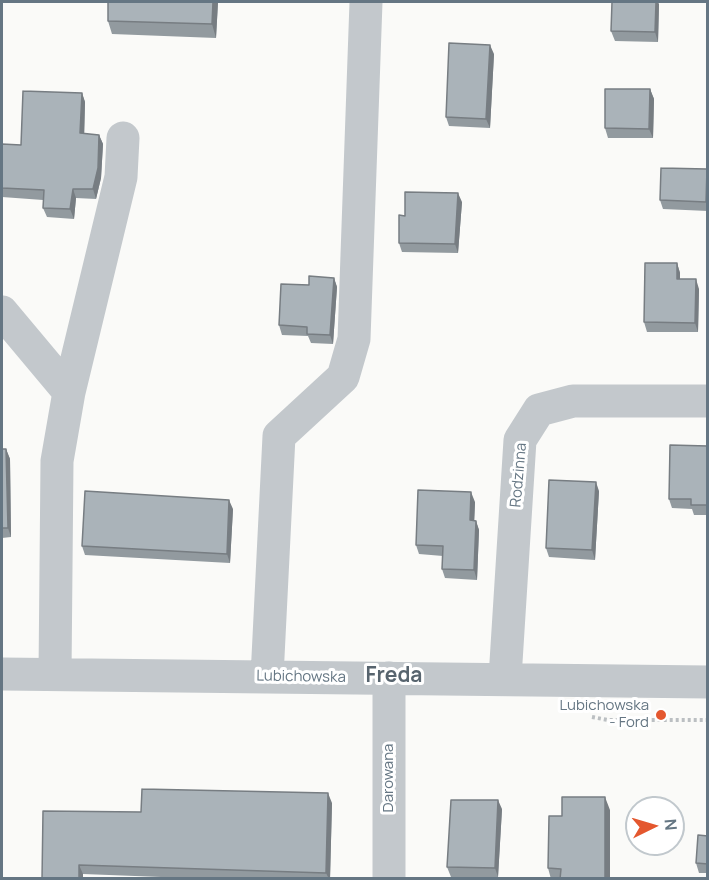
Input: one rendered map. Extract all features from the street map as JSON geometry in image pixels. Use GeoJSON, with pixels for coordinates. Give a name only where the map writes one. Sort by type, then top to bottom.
{"type":"FeatureCollection","features":[{"type":"Feature","properties":{"kind":"street"},"geometry":{"type":"LineString","coordinates":[[267,677],[279,436],[343,377],[354,339],[366,2]]}},
{"type":"Feature","properties":{"kind":"street"},"geometry":{"type":"LineString","coordinates":[[55,674],[57,461],[69,392],[121,177],[123,138]]}},
{"type":"Feature","properties":{"kind":"street"},"geometry":{"type":"LineString","coordinates":[[2,312],[69,392]]}},
{"type":"Feature","properties":{"kind":"street","name":"Rodzinna"},"geometry":{"type":"LineString","coordinates":[[505,678],[520,440],[539,411],[573,401],[708,401]]}},
{"type":"Feature","properties":{"kind":"street","name":"Lubichowska"},"geometry":{"type":"LineString","coordinates":[[2,674],[708,682]]}},
{"type":"Feature","properties":{"kind":"street","name":"Darowana"},"geometry":{"type":"LineString","coordinates":[[388,678],[389,879]]}},
{"type":"Feature","properties":{"kind":"building"},"geometry":{"type":"Polygon","coordinates":[[[108,2],[213,2],[212,24],[108,21],[108,2]]]}},
{"type":"Feature","properties":{"kind":"building"},"geometry":{"type":"Polygon","coordinates":[[[612,2],[656,2],[655,32],[611,31],[612,2]]]}},
{"type":"Feature","properties":{"kind":"building"},"geometry":{"type":"Polygon","coordinates":[[[449,43],[490,45],[486,119],[446,117],[449,43]]]}},
{"type":"Feature","properties":{"kind":"building"},"geometry":{"type":"Polygon","coordinates":[[[605,89],[650,89],[649,129],[605,128],[605,89]]]}},
{"type":"Feature","properties":{"kind":"building"},"geometry":{"type":"Polygon","coordinates":[[[23,91],[82,93],[80,133],[99,135],[98,168],[93,189],[73,189],[70,209],[43,208],[44,190],[2,188],[2,144],[21,145],[23,91]]]}},
{"type":"Feature","properties":{"kind":"building"},"geometry":{"type":"Polygon","coordinates":[[[661,168],[707,169],[706,202],[660,200],[661,168]]]}},
{"type":"Feature","properties":{"kind":"building"},"geometry":{"type":"Polygon","coordinates":[[[405,192],[458,193],[455,244],[399,243],[399,215],[405,216],[405,192]]]}},
{"type":"Feature","properties":{"kind":"building"},"geometry":{"type":"Polygon","coordinates":[[[645,263],[677,263],[677,279],[696,279],[695,323],[644,322],[645,263]]]}},
{"type":"Feature","properties":{"kind":"building"},"geometry":{"type":"Polygon","coordinates":[[[309,276],[334,278],[330,335],[307,334],[307,327],[279,325],[281,284],[309,285],[309,276]]]}},
{"type":"Feature","properties":{"kind":"building"},"geometry":{"type":"Polygon","coordinates":[[[670,445],[708,446],[708,505],[691,505],[691,499],[669,499],[670,445]]]}},
{"type":"Feature","properties":{"kind":"building"},"geometry":{"type":"Polygon","coordinates":[[[2,449],[6,449],[8,528],[2,528],[2,449]]]}},
{"type":"Feature","properties":{"kind":"building"},"geometry":{"type":"Polygon","coordinates":[[[549,480],[596,482],[592,550],[546,548],[549,480]]]}},
{"type":"Feature","properties":{"kind":"building"},"geometry":{"type":"Polygon","coordinates":[[[418,490],[471,492],[470,520],[476,521],[474,570],[442,569],[443,546],[416,545],[418,490]]]}},
{"type":"Feature","properties":{"kind":"building"},"geometry":{"type":"Polygon","coordinates":[[[85,491],[229,500],[227,554],[82,546],[85,491]]]}},
{"type":"Feature","properties":{"kind":"building"},"geometry":{"type":"Polygon","coordinates":[[[142,789],[328,793],[326,873],[79,865],[79,879],[42,879],[43,811],[141,812],[142,789]]]}},
{"type":"Feature","properties":{"kind":"building"},"geometry":{"type":"Polygon","coordinates":[[[562,797],[605,797],[605,879],[560,879],[561,869],[548,868],[549,816],[562,816],[562,797]]]}},
{"type":"Feature","properties":{"kind":"building"},"geometry":{"type":"Polygon","coordinates":[[[451,800],[498,800],[495,868],[447,867],[451,800]]]}},
{"type":"Feature","properties":{"kind":"building"},"geometry":{"type":"Polygon","coordinates":[[[698,835],[708,836],[708,864],[696,863],[698,835]]]}},
{"type":"Feature","properties":{"kind":"place","name":"Lubichowska - Ford"},"geometry":{"type":"Point","coordinates":[661,715]}},
{"type":"Feature","properties":{"kind":"district","name":"Freda"},"geometry":{"type":"Point","coordinates":[394,676]}}]}
